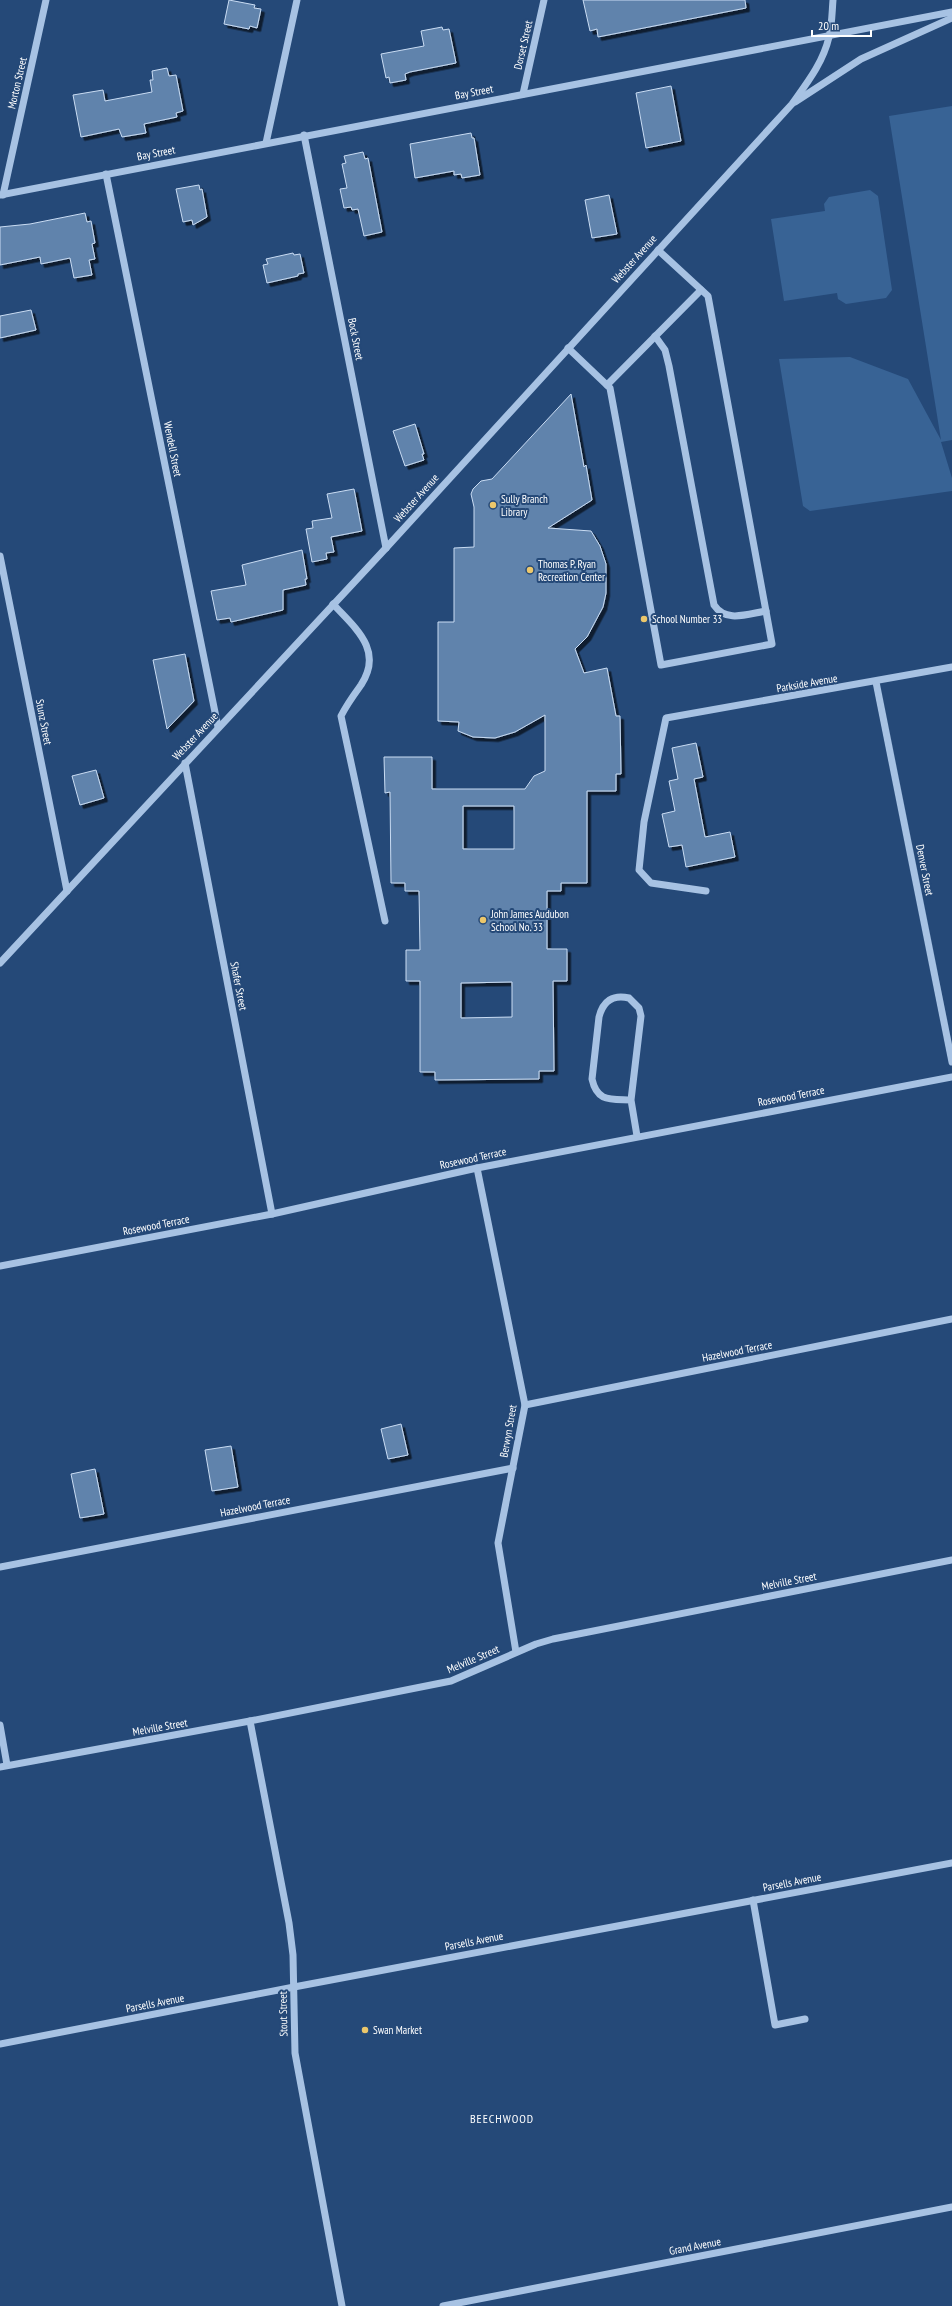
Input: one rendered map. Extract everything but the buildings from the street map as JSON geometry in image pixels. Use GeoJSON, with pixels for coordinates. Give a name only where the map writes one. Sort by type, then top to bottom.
{"type":"FeatureCollection","features":[{"type":"Feature","properties":{"kind":"street","name":"Morton Street"},"geometry":{"type":"LineString","coordinates":[[2,195],[46,0]]}},
{"type":"Feature","properties":{"kind":"street"},"geometry":{"type":"LineString","coordinates":[[266,143],[297,0]]}},
{"type":"Feature","properties":{"kind":"street","name":"Dorset Street"},"geometry":{"type":"LineString","coordinates":[[523,94],[544,0]]}},
{"type":"Feature","properties":{"kind":"street","name":"Webster Avenue"},"geometry":{"type":"LineString","coordinates":[[0,963],[386,548],[792,104],[816,69],[830,36],[834,0]]}},
{"type":"Feature","properties":{"kind":"street","name":"Bay Street"},"geometry":{"type":"LineString","coordinates":[[2,195],[304,135],[952,12]]}},
{"type":"Feature","properties":{"kind":"street"},"geometry":{"type":"LineString","coordinates":[[792,104],[861,60],[952,18]]}},
{"type":"Feature","properties":{"kind":"street","name":"Bock Street"},"geometry":{"type":"LineString","coordinates":[[304,135],[386,548]]}},
{"type":"Feature","properties":{"kind":"street","name":"Wendell Street"},"geometry":{"type":"LineString","coordinates":[[106,174],[218,727]]}},
{"type":"Feature","properties":{"kind":"street"},"geometry":{"type":"LineString","coordinates":[[568,348],[610,388],[661,664],[772,644],[708,296],[658,250]]}},
{"type":"Feature","properties":{"kind":"street"},"geometry":{"type":"LineString","coordinates":[[607,385],[701,290]]}},
{"type":"Feature","properties":{"kind":"street"},"geometry":{"type":"LineString","coordinates":[[656,336],[665,350],[669,366],[714,605],[719,613],[729,617],[766,611]]}},
{"type":"Feature","properties":{"kind":"street","name":"Stunz Street"},"geometry":{"type":"LineString","coordinates":[[0,556],[67,891]]}},
{"type":"Feature","properties":{"kind":"street"},"geometry":{"type":"LineString","coordinates":[[333,604],[358,631],[369,649],[367,674],[349,699],[341,716],[385,921]]}},
{"type":"Feature","properties":{"kind":"street","name":"Parkside Avenue"},"geometry":{"type":"LineString","coordinates":[[706,891],[651,883],[639,870],[644,822],[666,718],[876,682],[952,667]]}},
{"type":"Feature","properties":{"kind":"street","name":"Denver Street"},"geometry":{"type":"LineString","coordinates":[[876,682],[952,1062]]}},
{"type":"Feature","properties":{"kind":"street","name":"Shafer Street"},"geometry":{"type":"LineString","coordinates":[[185,763],[272,1214]]}},
{"type":"Feature","properties":{"kind":"street"},"geometry":{"type":"LineString","coordinates":[[631,1100],[607,1099],[599,1096],[594,1088],[592,1079],[598,1016],[601,1008],[607,1001],[613,998],[629,998],[639,1008],[641,1016],[631,1100],[636,1136]]}},
{"type":"Feature","properties":{"kind":"street","name":"Rosewood Terrace"},"geometry":{"type":"LineString","coordinates":[[0,1266],[272,1214],[477,1168],[636,1136],[952,1077]]}},
{"type":"Feature","properties":{"kind":"street","name":"Berwyn Street"},"geometry":{"type":"LineString","coordinates":[[477,1168],[525,1405],[498,1543],[516,1652]]}},
{"type":"Feature","properties":{"kind":"street","name":"Hazelwood Terrace"},"geometry":{"type":"LineString","coordinates":[[525,1405],[952,1319]]}},
{"type":"Feature","properties":{"kind":"street","name":"Hazelwood Terrace"},"geometry":{"type":"LineString","coordinates":[[0,1567],[513,1468]]}},
{"type":"Feature","properties":{"kind":"street","name":"Melville Street"},"geometry":{"type":"LineString","coordinates":[[4,1766],[250,1721],[451,1681],[516,1652],[553,1639],[952,1560]]}},
{"type":"Feature","properties":{"kind":"street","name":"Stout Street"},"geometry":{"type":"LineString","coordinates":[[250,1721],[289,1923],[294,1986],[295,2053],[342,2306]]}},
{"type":"Feature","properties":{"kind":"street"},"geometry":{"type":"LineString","coordinates":[[0,1725],[4,1766]]}},
{"type":"Feature","properties":{"kind":"street","name":"Parsells Avenue"},"geometry":{"type":"LineString","coordinates":[[0,2044],[294,1986],[952,1863]]}},
{"type":"Feature","properties":{"kind":"street"},"geometry":{"type":"LineString","coordinates":[[753,1900],[775,2025],[805,2019]]}},
{"type":"Feature","properties":{"kind":"street","name":"Grand Avenue"},"geometry":{"type":"LineString","coordinates":[[443,2306],[952,2207]]}},
{"type":"Feature","properties":{"kind":"shaded area"},"geometry":{"type":"Polygon","coordinates":[[[952,106],[952,440],[941,442],[952,478],[952,491],[810,511],[803,506],[779,359],[850,357],[908,379],[941,440],[889,116],[952,106]]]}},
{"type":"Feature","properties":{"kind":"shaded area"},"geometry":{"type":"Polygon","coordinates":[[[870,190],[878,196],[892,290],[886,298],[846,304],[838,299],[837,293],[784,301],[771,219],[825,211],[824,204],[829,197],[870,190]]]}},
{"type":"Feature","properties":{"kind":"place","name":"Sully Branch Library"},"geometry":{"type":"Point","coordinates":[493,505]}},
{"type":"Feature","properties":{"kind":"place","name":"Thomas P. Ryan Recreation Center"},"geometry":{"type":"Point","coordinates":[530,570]}},
{"type":"Feature","properties":{"kind":"place","name":"School Number 33"},"geometry":{"type":"Point","coordinates":[644,619]}},
{"type":"Feature","properties":{"kind":"place","name":"John James Audubon School No. 33"},"geometry":{"type":"Point","coordinates":[483,920]}},
{"type":"Feature","properties":{"kind":"place","name":"Swan Market"},"geometry":{"type":"Point","coordinates":[365,2030]}},
{"type":"Feature","properties":{"kind":"district","name":"BEECHWOOD"},"geometry":{"type":"Point","coordinates":[502,2118]}}]}
